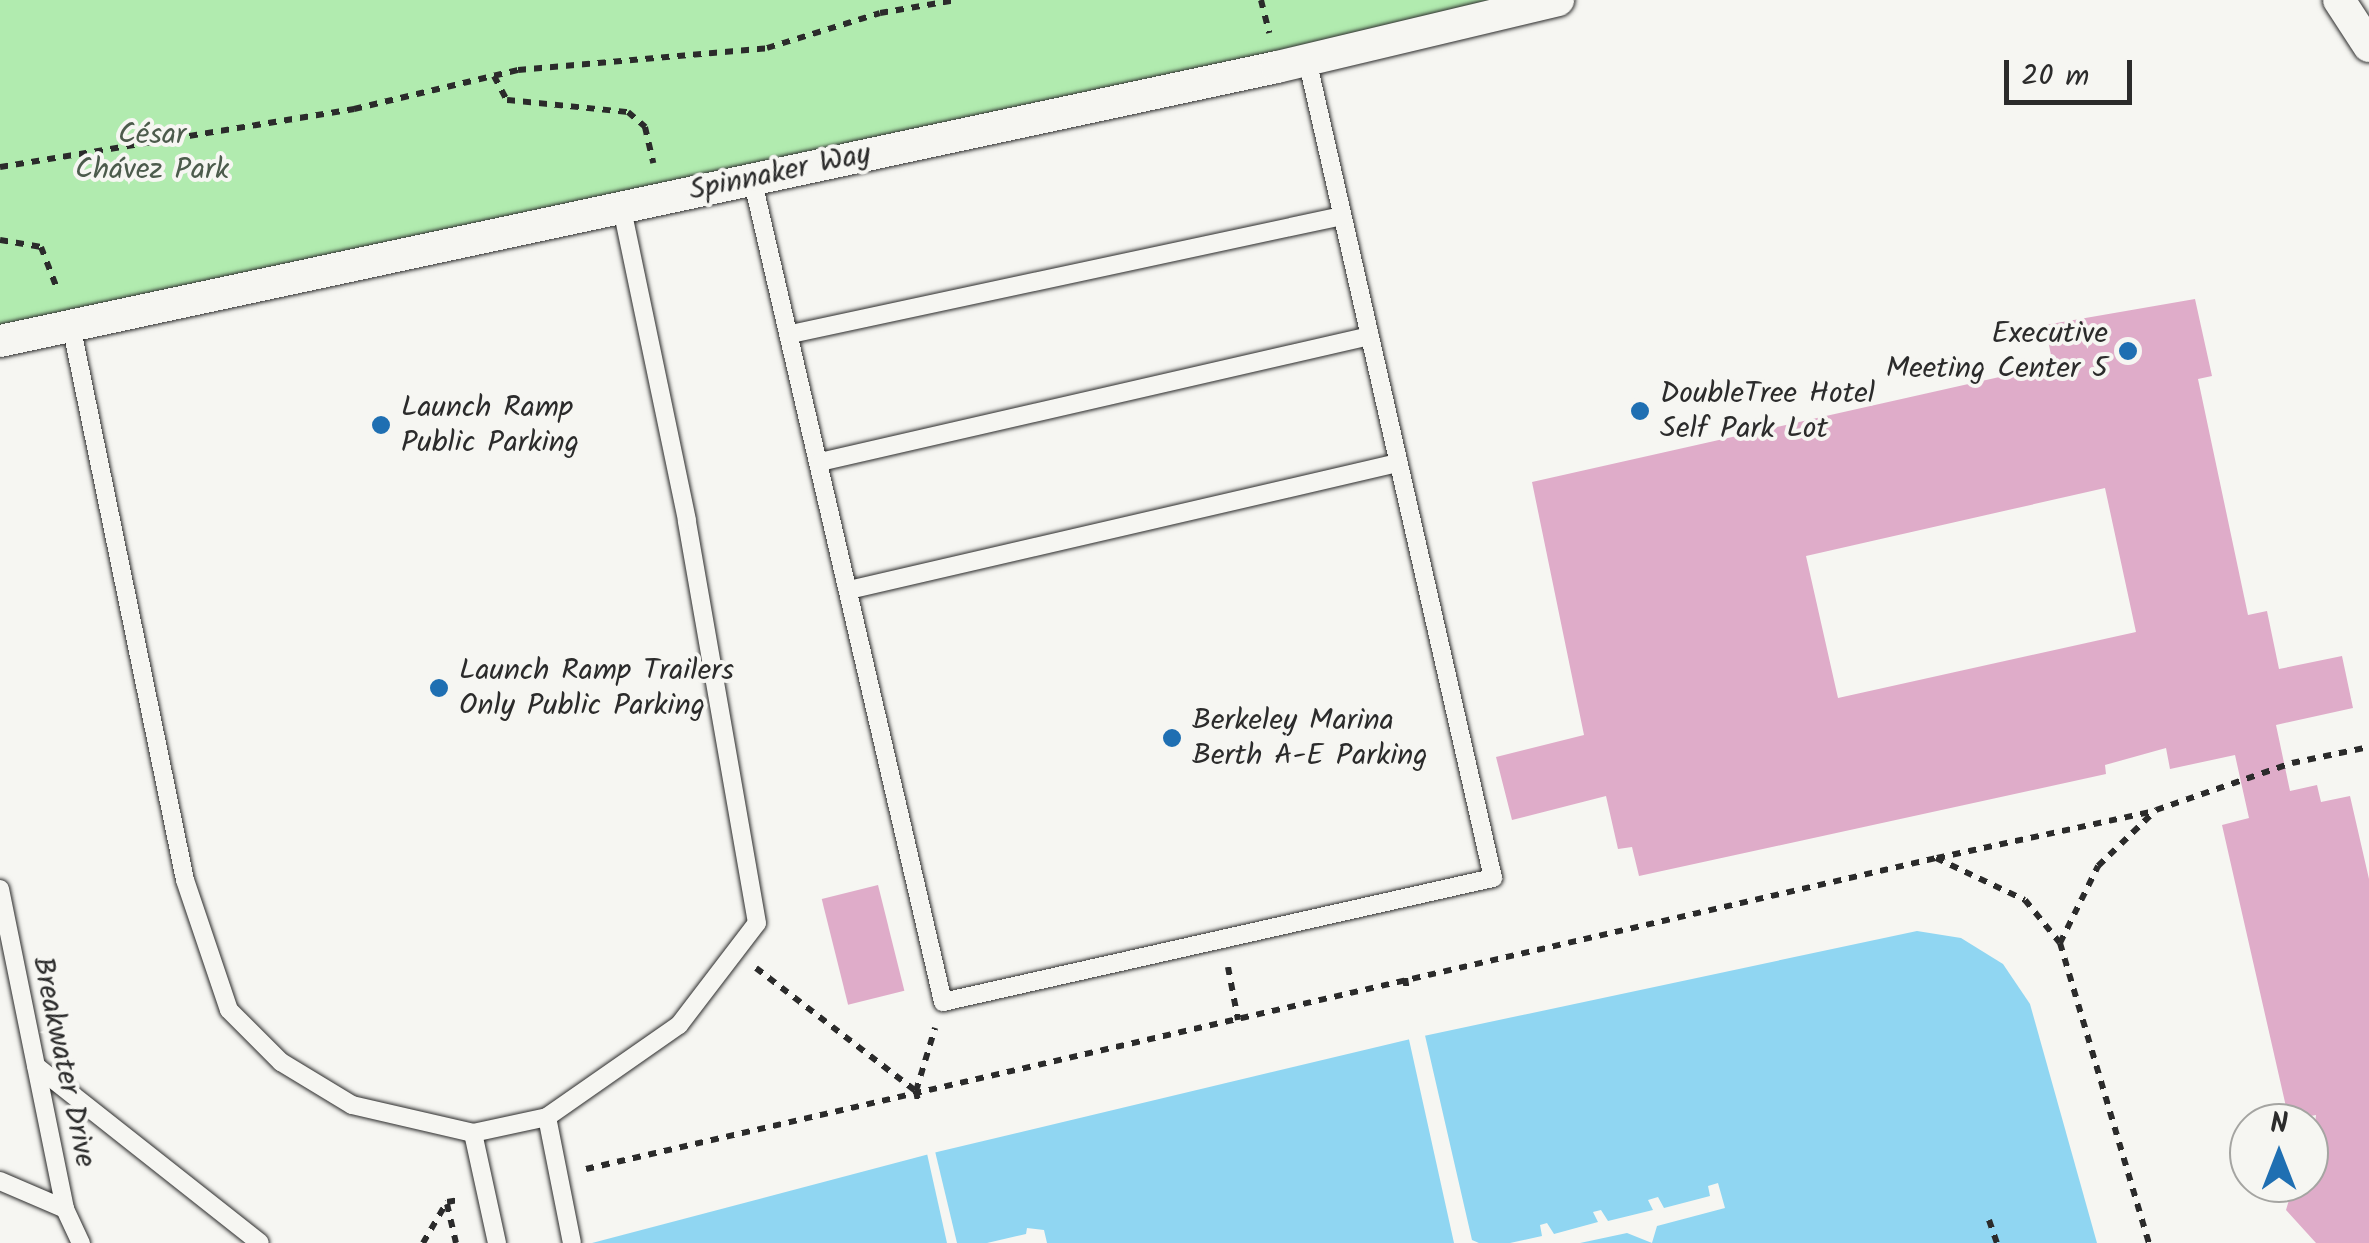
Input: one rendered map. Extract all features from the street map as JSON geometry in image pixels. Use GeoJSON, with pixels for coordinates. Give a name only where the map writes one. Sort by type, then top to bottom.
{"type":"FeatureCollection","features":[{"type":"Feature","properties":{"kind":"street","name":"Spinnaker Way"},"geometry":{"type":"LineString","coordinates":[[0,340],[1307,59],[1558,0]]}},
{"type":"Feature","properties":{"kind":"street"},"geometry":{"type":"LineString","coordinates":[[2339,0],[2369,46]]}},
{"type":"Feature","properties":{"kind":"lane"},"geometry":{"type":"LineString","coordinates":[[752,178],[943,1002],[1492,878],[1307,59]]}},
{"type":"Feature","properties":{"kind":"lane"},"geometry":{"type":"LineString","coordinates":[[71,325],[186,880],[230,1010],[280,1062],[352,1105],[473,1133],[546,1117],[679,1025],[757,923],[690,539],[621,205]]}},
{"type":"Feature","properties":{"kind":"lane"},"geometry":{"type":"LineString","coordinates":[[791,334],[1342,216]]}},
{"type":"Feature","properties":{"kind":"lane"},"geometry":{"type":"LineString","coordinates":[[820,462],[1370,336]]}},
{"type":"Feature","properties":{"kind":"lane"},"geometry":{"type":"LineString","coordinates":[[849,590],[1398,463]]}},
{"type":"Feature","properties":{"kind":"lane","name":"Breakwater Drive"},"geometry":{"type":"LineString","coordinates":[[0,889],[65,1210],[82,1243]]}},
{"type":"Feature","properties":{"kind":"lane"},"geometry":{"type":"LineString","coordinates":[[36,1066],[260,1243]]}},
{"type":"Feature","properties":{"kind":"lane"},"geometry":{"type":"LineString","coordinates":[[546,1117],[572,1243]]}},
{"type":"Feature","properties":{"kind":"lane"},"geometry":{"type":"LineString","coordinates":[[473,1133],[497,1243]]}},
{"type":"Feature","properties":{"kind":"lane"},"geometry":{"type":"LineString","coordinates":[[0,1181],[65,1210]]}},
{"type":"Feature","properties":{"kind":"path"},"geometry":{"type":"LineString","coordinates":[[0,167],[354,109],[494,76],[768,48],[880,13],[956,0]]}},
{"type":"Feature","properties":{"kind":"path"},"geometry":{"type":"LineString","coordinates":[[494,76],[507,100],[542,109],[628,112],[645,127],[662,198]]}},
{"type":"Feature","properties":{"kind":"path"},"geometry":{"type":"LineString","coordinates":[[0,240],[41,247],[71,325]]}},
{"type":"Feature","properties":{"kind":"path"},"geometry":{"type":"LineString","coordinates":[[560,1174],[1238,1020],[1405,978],[2156,810],[2292,763],[2369,747]]}},
{"type":"Feature","properties":{"kind":"path"},"geometry":{"type":"LineString","coordinates":[[2060,943],[2098,866],[2156,810]]}},
{"type":"Feature","properties":{"kind":"path"},"geometry":{"type":"LineString","coordinates":[[1936,858],[2025,900],[2060,943],[2149,1243]]}},
{"type":"Feature","properties":{"kind":"path"},"geometry":{"type":"LineString","coordinates":[[1223,939],[1238,1020]]}},
{"type":"Feature","properties":{"kind":"path"},"geometry":{"type":"LineString","coordinates":[[735,952],[916,1091]]}},
{"type":"Feature","properties":{"kind":"path"},"geometry":{"type":"LineString","coordinates":[[1405,978],[1408,990]]}},
{"type":"Feature","properties":{"kind":"path"},"geometry":{"type":"LineString","coordinates":[[920,1106],[916,1091],[943,1002]]}},
{"type":"Feature","properties":{"kind":"path"},"geometry":{"type":"LineString","coordinates":[[423,1243],[447,1202],[486,1192]]}},
{"type":"Feature","properties":{"kind":"path"},"geometry":{"type":"LineString","coordinates":[[447,1202],[456,1243]]}},
{"type":"Feature","properties":{"kind":"path"},"geometry":{"type":"LineString","coordinates":[[1989,1220],[1996,1243]]}},
{"type":"Feature","properties":{"kind":"green space","name":"César Chávez Park"},"geometry":{"type":"Polygon","coordinates":[[[0,0],[1558,0],[0,341],[0,0]]]}},
{"type":"Feature","properties":{"kind":"water"},"geometry":{"type":"Polygon","coordinates":[[[1917,931],[1961,938],[2003,964],[2030,1004],[2097,1243],[592,1243],[937,1152],[1419,1037],[1917,931]]]}},
{"type":"Feature","properties":{"kind":"pier"},"geometry":{"type":"Polygon","coordinates":[[[1424,1031],[1472,1240],[1479,1243],[1454,1243],[1408,1035],[1424,1031]]]}},
{"type":"Feature","properties":{"kind":"pier"},"geometry":{"type":"Polygon","coordinates":[[[934,1147],[957,1243],[947,1243],[926,1149],[934,1147]]]}},
{"type":"Feature","properties":{"kind":"pier"},"geometry":{"type":"Polygon","coordinates":[[[1718,1183],[1725,1208],[1657,1226],[1652,1243],[1627,1233],[1580,1243],[1510,1243],[1542,1236],[1540,1225],[1547,1223],[1554,1234],[1598,1222],[1593,1212],[1601,1210],[1608,1221],[1653,1210],[1648,1200],[1658,1197],[1664,1208],[1710,1196],[1708,1186],[1718,1183]]]}},
{"type":"Feature","properties":{"kind":"pier"},"geometry":{"type":"Polygon","coordinates":[[[1027,1228],[1044,1230],[1047,1243],[987,1243],[1026,1234],[1027,1228]]]}},
{"type":"Feature","properties":{"kind":"building"},"geometry":{"type":"Polygon","coordinates":[[[2195,299],[2212,376],[2198,379],[2248,615],[2267,611],[2279,669],[2342,656],[2353,708],[2276,725],[2290,791],[2317,785],[2321,802],[2350,796],[2369,879],[2369,1243],[2316,1243],[2286,1210],[2288,1203],[2329,1203],[2329,1103],[2285,1103],[2222,825],[2249,818],[2235,755],[2170,769],[2166,748],[2105,765],[2106,774],[1639,876],[1632,847],[1618,849],[1606,796],[1512,820],[1496,757],[1584,735],[1532,482],[2053,365],[2045,325],[2195,299]],[[2105,488],[1806,556],[1838,698],[2136,632],[2105,488]]]}},
{"type":"Feature","properties":{"kind":"building"},"geometry":{"type":"Polygon","coordinates":[[[878,885],[904,991],[848,1005],[822,899],[878,885]]]}},
{"type":"Feature","properties":{"kind":"place","name":"Executive Meeting Center 5"},"geometry":{"type":"Point","coordinates":[2128,351]}},
{"type":"Feature","properties":{"kind":"place","name":"DoubleTree Hotel Self Park Lot"},"geometry":{"type":"Point","coordinates":[1640,411]}},
{"type":"Feature","properties":{"kind":"place","name":"Launch Ramp Public Parking"},"geometry":{"type":"Point","coordinates":[381,425]}},
{"type":"Feature","properties":{"kind":"place","name":"Launch Ramp Trailers Only Public Parking"},"geometry":{"type":"Point","coordinates":[439,688]}},
{"type":"Feature","properties":{"kind":"place","name":"Berkeley Marina Berth A-E Parking"},"geometry":{"type":"Point","coordinates":[1172,738]}}]}
